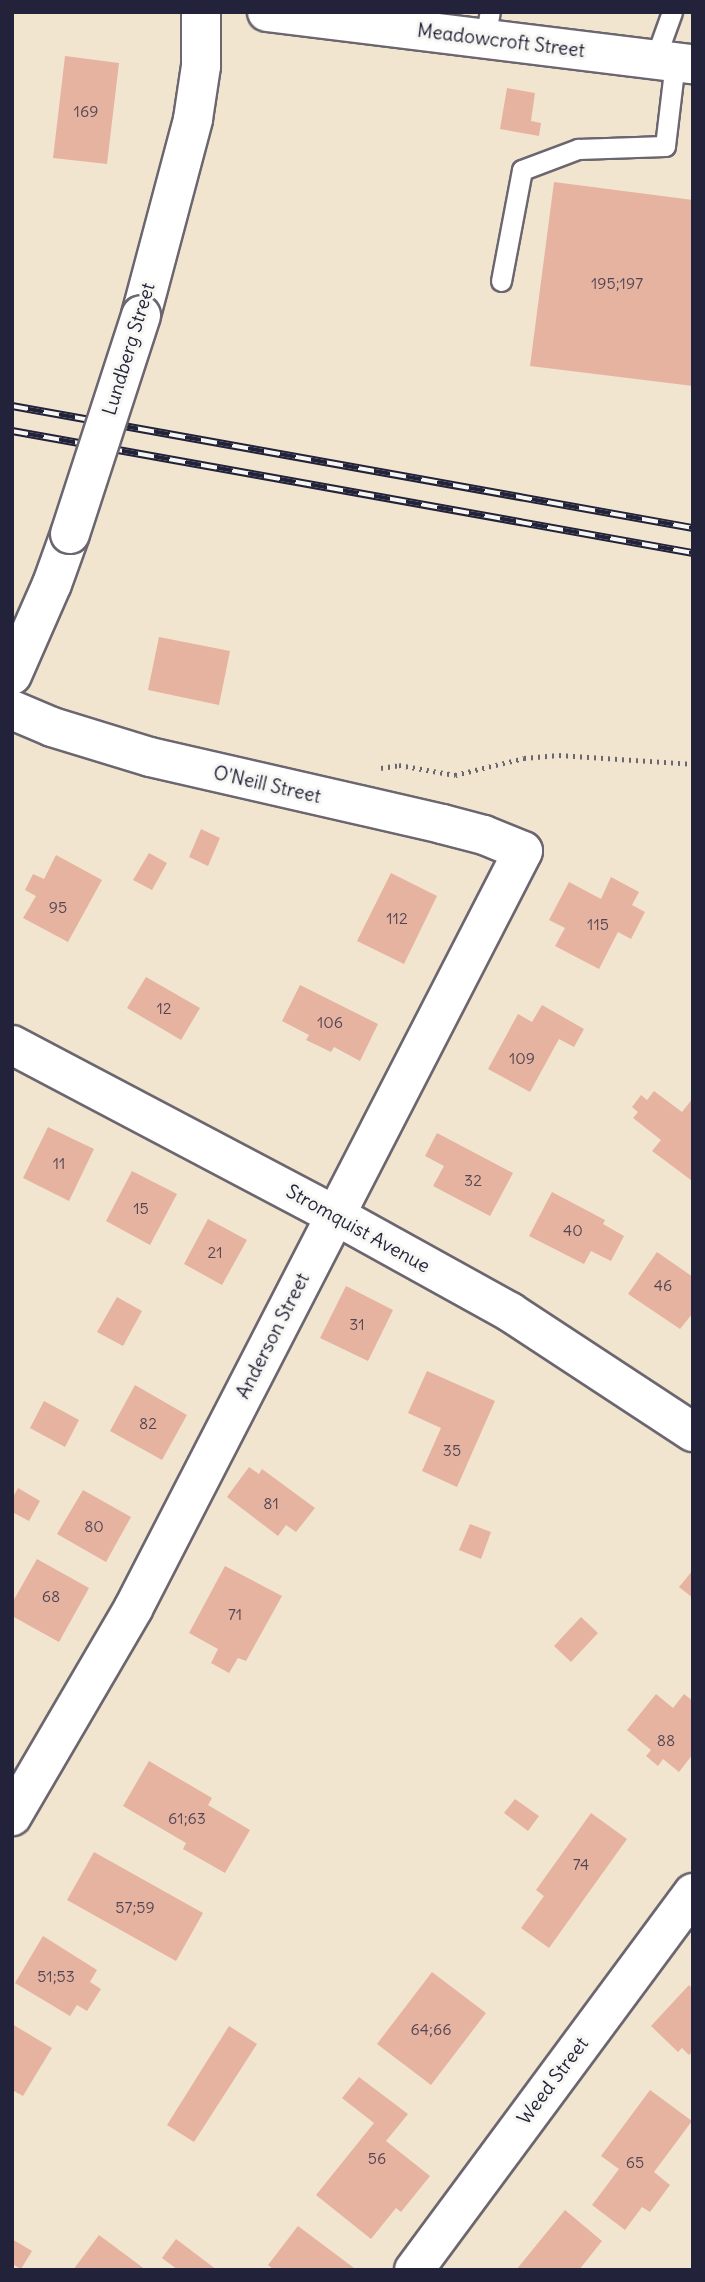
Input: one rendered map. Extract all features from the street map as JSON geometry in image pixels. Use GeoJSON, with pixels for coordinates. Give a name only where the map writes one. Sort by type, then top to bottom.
{"type":"FeatureCollection","features":[{"type":"Feature","properties":{"kind":"street","name":"Lundberg Street"},"geometry":{"type":"LineString","coordinates":[[12,675],[71,534],[141,315],[193,119],[201,66],[201,12]]}},
{"type":"Feature","properties":{"kind":"street","name":"Meadowcroft Street"},"geometry":{"type":"LineString","coordinates":[[267,12],[487,25],[674,62]]}},
{"type":"Feature","properties":{"kind":"street","name":"O'Neill Street"},"geometry":{"type":"LineString","coordinates":[[12,710],[52,727],[150,757],[442,824],[484,835],[523,851]]}},
{"type":"Feature","properties":{"kind":"street","name":"Anderson Street"},"geometry":{"type":"LineString","coordinates":[[12,1816],[134,1609],[523,851]]}},
{"type":"Feature","properties":{"kind":"street","name":"Stromquist Avenue"},"geometry":{"type":"LineString","coordinates":[[12,1045],[335,1215],[510,1312],[693,1432]]}},
{"type":"Feature","properties":{"kind":"street","name":"Weed Street"},"geometry":{"type":"LineString","coordinates":[[414,2270],[693,1893]]}},
{"type":"Feature","properties":{"kind":"lane"},"geometry":{"type":"LineString","coordinates":[[501,281],[522,170],[578,149],[665,146],[674,62],[672,12]]}},
{"type":"Feature","properties":{"kind":"path"},"geometry":{"type":"LineString","coordinates":[[325,799],[375,769],[399,765],[455,775],[524,758],[559,755],[693,764]]}},
{"type":"Feature","properties":{"kind":"building"},"geometry":{"type":"Polygon","coordinates":[[[65,56],[119,63],[107,164],[53,158],[65,56]]]}},
{"type":"Feature","properties":{"kind":"building"},"geometry":{"type":"Polygon","coordinates":[[[507,88],[535,93],[531,121],[541,123],[539,136],[500,129],[507,88]]]}},
{"type":"Feature","properties":{"kind":"building"},"geometry":{"type":"Polygon","coordinates":[[[554,182],[693,200],[693,386],[530,366],[554,182]]]}},
{"type":"Feature","properties":{"kind":"building"},"geometry":{"type":"Polygon","coordinates":[[[159,637],[230,651],[219,705],[148,690],[159,637]]]}},
{"type":"Feature","properties":{"kind":"building"},"geometry":{"type":"Polygon","coordinates":[[[201,829],[220,838],[208,866],[189,857],[201,829]]]}},
{"type":"Feature","properties":{"kind":"building"},"geometry":{"type":"Polygon","coordinates":[[[149,853],[167,863],[152,890],[133,880],[149,853]]]}},
{"type":"Feature","properties":{"kind":"building"},"geometry":{"type":"Polygon","coordinates":[[[56,855],[102,880],[68,942],[23,918],[36,896],[25,890],[33,874],[44,879],[56,855]]]}},
{"type":"Feature","properties":{"kind":"building"},"geometry":{"type":"Polygon","coordinates":[[[391,873],[437,896],[404,964],[357,941],[391,873]]]}},
{"type":"Feature","properties":{"kind":"building"},"geometry":{"type":"Polygon","coordinates":[[[611,877],[639,892],[632,905],[645,912],[631,939],[618,932],[599,969],[555,946],[565,928],[549,920],[569,882],[601,899],[611,877]]]}},
{"type":"Feature","properties":{"kind":"building"},"geometry":{"type":"Polygon","coordinates":[[[146,977],[200,1008],[181,1040],[127,1008],[146,977]]]}},
{"type":"Feature","properties":{"kind":"building"},"geometry":{"type":"Polygon","coordinates":[[[300,985],[378,1024],[360,1061],[334,1047],[331,1052],[306,1040],[309,1035],[282,1021],[300,985]]]}},
{"type":"Feature","properties":{"kind":"building"},"geometry":{"type":"Polygon","coordinates":[[[542,1005],[584,1029],[574,1047],[559,1039],[530,1092],[488,1069],[518,1014],[532,1022],[542,1005]]]}},
{"type":"Feature","properties":{"kind":"building"},"geometry":{"type":"Polygon","coordinates":[[[654,1091],[682,1112],[693,1098],[691,1180],[652,1151],[661,1140],[633,1118],[638,1112],[632,1107],[641,1095],[647,1100],[654,1091]]]}},
{"type":"Feature","properties":{"kind":"building"},"geometry":{"type":"Polygon","coordinates":[[[48,1127],[94,1149],[69,1201],[23,1178],[48,1127]]]}},
{"type":"Feature","properties":{"kind":"building"},"geometry":{"type":"Polygon","coordinates":[[[437,1133],[513,1173],[490,1216],[433,1186],[444,1166],[425,1156],[437,1133]]]}},
{"type":"Feature","properties":{"kind":"building"},"geometry":{"type":"Polygon","coordinates":[[[132,1171],[177,1194],[150,1245],[106,1221],[132,1171]]]}},
{"type":"Feature","properties":{"kind":"building"},"geometry":{"type":"Polygon","coordinates":[[[552,1192],[605,1220],[603,1224],[624,1236],[611,1261],[591,1251],[584,1264],[529,1236],[552,1192]]]}},
{"type":"Feature","properties":{"kind":"building"},"geometry":{"type":"Polygon","coordinates":[[[208,1219],[247,1240],[222,1285],[184,1264],[208,1219]]]}},
{"type":"Feature","properties":{"kind":"building"},"geometry":{"type":"Polygon","coordinates":[[[657,1252],[693,1277],[693,1313],[680,1329],[628,1294],[657,1252]]]}},
{"type":"Feature","properties":{"kind":"building"},"geometry":{"type":"Polygon","coordinates":[[[346,1286],[393,1310],[368,1361],[320,1338],[346,1286]]]}},
{"type":"Feature","properties":{"kind":"building"},"geometry":{"type":"Polygon","coordinates":[[[117,1297],[142,1311],[123,1346],[97,1332],[117,1297]]]}},
{"type":"Feature","properties":{"kind":"building"},"geometry":{"type":"Polygon","coordinates":[[[427,1371],[495,1401],[457,1487],[422,1471],[441,1428],[408,1413],[427,1371]]]}},
{"type":"Feature","properties":{"kind":"building"},"geometry":{"type":"Polygon","coordinates":[[[135,1385],[187,1415],[162,1460],[110,1431],[135,1385]]]}},
{"type":"Feature","properties":{"kind":"building"},"geometry":{"type":"Polygon","coordinates":[[[44,1401],[79,1420],[65,1447],[30,1428],[44,1401]]]}},
{"type":"Feature","properties":{"kind":"building"},"geometry":{"type":"Polygon","coordinates":[[[249,1467],[259,1474],[262,1469],[315,1508],[296,1532],[286,1525],[278,1536],[227,1497],[249,1467]]]}},
{"type":"Feature","properties":{"kind":"building"},"geometry":{"type":"Polygon","coordinates":[[[18,1488],[40,1501],[29,1521],[12,1512],[12,1499],[18,1488]]]}},
{"type":"Feature","properties":{"kind":"building"},"geometry":{"type":"Polygon","coordinates":[[[83,1490],[131,1517],[106,1562],[57,1534],[83,1490]]]}},
{"type":"Feature","properties":{"kind":"building"},"geometry":{"type":"Polygon","coordinates":[[[470,1524],[491,1532],[481,1559],[459,1550],[470,1524]]]}},
{"type":"Feature","properties":{"kind":"building"},"geometry":{"type":"Polygon","coordinates":[[[37,1559],[89,1588],[59,1642],[12,1616],[12,1603],[37,1559]]]}},
{"type":"Feature","properties":{"kind":"building"},"geometry":{"type":"Polygon","coordinates":[[[225,1566],[282,1596],[246,1661],[238,1658],[229,1673],[211,1663],[218,1649],[189,1633],[225,1566]]]}},
{"type":"Feature","properties":{"kind":"building"},"geometry":{"type":"Polygon","coordinates":[[[693,1570],[693,1598],[679,1587],[693,1570]]]}},
{"type":"Feature","properties":{"kind":"building"},"geometry":{"type":"Polygon","coordinates":[[[581,1617],[598,1633],[571,1662],[554,1646],[581,1617]]]}},
{"type":"Feature","properties":{"kind":"building"},"geometry":{"type":"Polygon","coordinates":[[[656,1694],[673,1708],[684,1694],[693,1701],[693,1754],[679,1772],[663,1759],[658,1766],[646,1756],[651,1750],[627,1730],[656,1694]]]}},
{"type":"Feature","properties":{"kind":"building"},"geometry":{"type":"Polygon","coordinates":[[[149,1761],[212,1798],[208,1805],[250,1830],[225,1873],[183,1849],[186,1843],[123,1806],[149,1761]]]}},
{"type":"Feature","properties":{"kind":"building"},"geometry":{"type":"Polygon","coordinates":[[[515,1799],[539,1816],[528,1831],[504,1813],[515,1799]]]}},
{"type":"Feature","properties":{"kind":"building"},"geometry":{"type":"Polygon","coordinates":[[[591,1813],[627,1839],[549,1948],[521,1928],[544,1896],[536,1890],[591,1813]]]}},
{"type":"Feature","properties":{"kind":"building"},"geometry":{"type":"Polygon","coordinates":[[[94,1852],[203,1913],[176,1961],[67,1900],[94,1852]]]}},
{"type":"Feature","properties":{"kind":"building"},"geometry":{"type":"Polygon","coordinates":[[[43,1936],[97,1970],[90,1982],[101,1989],[87,2011],[77,2005],[70,2016],[15,1983],[43,1936]]]}},
{"type":"Feature","properties":{"kind":"building"},"geometry":{"type":"Polygon","coordinates":[[[432,1972],[486,2013],[431,2085],[377,2044],[432,1972]]]}},
{"type":"Feature","properties":{"kind":"building"},"geometry":{"type":"Polygon","coordinates":[[[689,1985],[693,1989],[693,2051],[689,2055],[682,2048],[678,2052],[651,2026],[689,1985]]]}},
{"type":"Feature","properties":{"kind":"building"},"geometry":{"type":"Polygon","coordinates":[[[12,2024],[52,2048],[23,2096],[12,2090],[12,2024]]]}},
{"type":"Feature","properties":{"kind":"building"},"geometry":{"type":"Polygon","coordinates":[[[229,2026],[257,2044],[194,2142],[167,2125],[229,2026]]]}},
{"type":"Feature","properties":{"kind":"building"},"geometry":{"type":"Polygon","coordinates":[[[359,2077],[408,2114],[386,2141],[430,2176],[401,2212],[396,2208],[371,2239],[316,2195],[374,2123],[342,2098],[359,2077]]]}},
{"type":"Feature","properties":{"kind":"building"},"geometry":{"type":"Polygon","coordinates":[[[650,2090],[692,2121],[654,2172],[670,2185],[650,2212],[642,2207],[625,2230],[592,2205],[619,2169],[601,2156],[650,2090]]]}},
{"type":"Feature","properties":{"kind":"building"},"geometry":{"type":"Polygon","coordinates":[[[565,2210],[602,2241],[579,2270],[516,2270],[565,2210]]]}},
{"type":"Feature","properties":{"kind":"building"},"geometry":{"type":"Polygon","coordinates":[[[298,2226],[354,2268],[353,2270],[274,2270],[268,2265],[298,2226]]]}},
{"type":"Feature","properties":{"kind":"building"},"geometry":{"type":"Polygon","coordinates":[[[99,2235],[146,2270],[73,2270],[99,2235]]]}},
{"type":"Feature","properties":{"kind":"building"},"geometry":{"type":"Polygon","coordinates":[[[12,2239],[32,2251],[21,2269],[12,2264],[12,2239]]]}},
{"type":"Feature","properties":{"kind":"building"},"geometry":{"type":"Polygon","coordinates":[[[176,2239],[217,2270],[178,2270],[162,2258],[176,2239]]]}},
{"type":"Feature","properties":{"kind":"railway"},"geometry":{"type":"LineString","coordinates":[[12,406],[693,528]]}},
{"type":"Feature","properties":{"kind":"railway"},"geometry":{"type":"LineString","coordinates":[[12,431],[693,553]]}}]}
